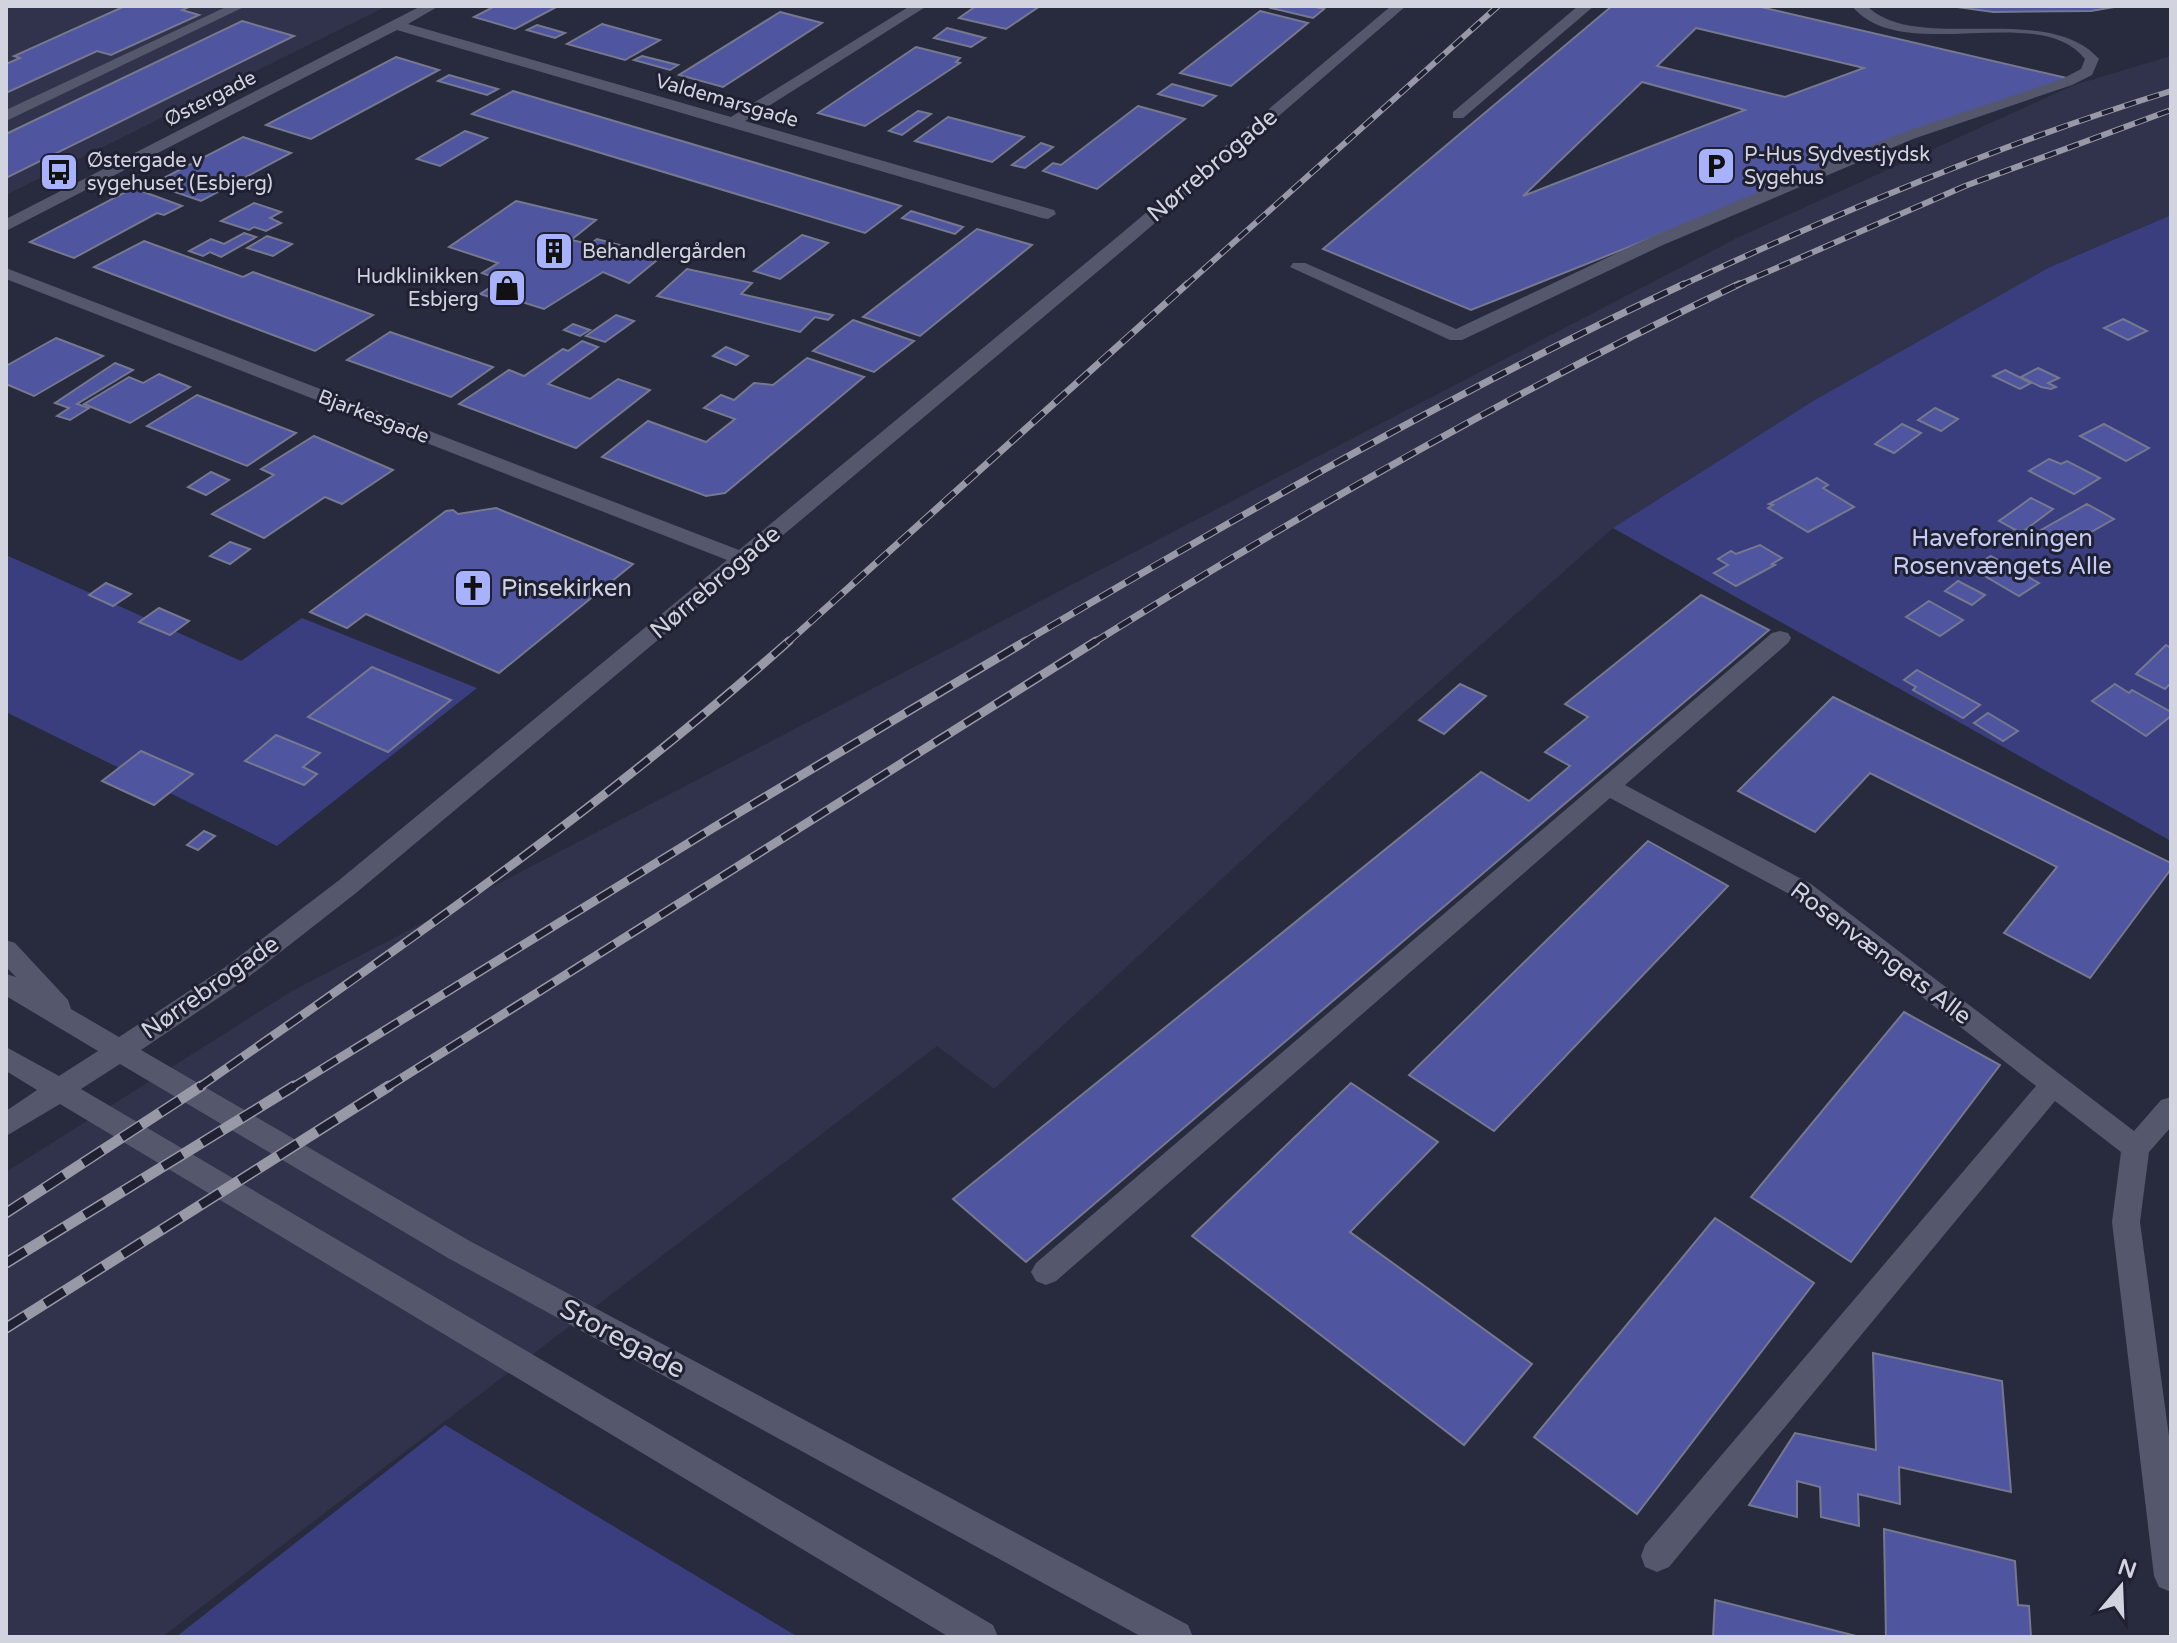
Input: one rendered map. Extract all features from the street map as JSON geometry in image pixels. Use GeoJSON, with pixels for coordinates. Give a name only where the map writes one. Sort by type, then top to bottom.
{"type":"FeatureCollection","features":[{"type":"Feature","properties":{"kind":"street"},"geometry":{"type":"LineString","coordinates":[[6,116],[239,6]]}},
{"type":"Feature","properties":{"kind":"street","name":"Østergade"},"geometry":{"type":"LineString","coordinates":[[6,226],[432,6]]}},
{"type":"Feature","properties":{"kind":"street"},"geometry":{"type":"LineString","coordinates":[[732,123],[920,6]]}},
{"type":"Feature","properties":{"kind":"street","name":"Nørrebrogade"},"geometry":{"type":"LineString","coordinates":[[6,1125],[233,975],[347,887],[743,559],[1399,6]]}},
{"type":"Feature","properties":{"kind":"street"},"geometry":{"type":"LineString","coordinates":[[1458,115],[1587,6]]}},
{"type":"Feature","properties":{"kind":"street"},"geometry":{"type":"LineString","coordinates":[[1299,267],[1456,336],[1657,241],[1893,142],[2067,82],[2087,72],[2092,59],[2083,47],[2051,30],[1900,27],[1868,15],[1859,6]]}},
{"type":"Feature","properties":{"kind":"street","name":"Valdemarsgade"},"geometry":{"type":"LineString","coordinates":[[395,25],[1048,214]]}},
{"type":"Feature","properties":{"kind":"street","name":"Bjarkesgade"},"geometry":{"type":"LineString","coordinates":[[6,273],[743,559]]}},
{"type":"Feature","properties":{"kind":"street"},"geometry":{"type":"LineString","coordinates":[[1046,1272],[1780,638]]}},
{"type":"Feature","properties":{"kind":"street","name":"Rosenvængets Alle"},"geometry":{"type":"LineString","coordinates":[[1608,786],[1802,890],[2136,1148]]}},
{"type":"Feature","properties":{"kind":"street","name":"Storegade"},"geometry":{"type":"LineString","coordinates":[[6,950],[77,1026]]}},
{"type":"Feature","properties":{"kind":"street","name":"Storegade"},"geometry":{"type":"LineString","coordinates":[[6,984],[458,1249],[1176,1637]]}},
{"type":"Feature","properties":{"kind":"street"},"geometry":{"type":"LineString","coordinates":[[10,1060],[981,1637]]}},
{"type":"Feature","properties":{"kind":"street"},"geometry":{"type":"LineString","coordinates":[[1657,1556],[2053,1084]]}},
{"type":"Feature","properties":{"kind":"street"},"geometry":{"type":"LineString","coordinates":[[2171,1108],[2136,1148],[2126,1222],[2171,1576]]}},
{"type":"Feature","properties":{"kind":"shaded area"},"geometry":{"type":"Polygon","coordinates":[[[6,6],[387,6],[6,195],[6,6]]]}},
{"type":"Feature","properties":{"kind":"shaded area"},"geometry":{"type":"Polygon","coordinates":[[[2171,56],[2171,215],[2048,268],[1813,401],[1613,528],[1363,749],[994,1089],[937,1046],[162,1637],[6,1637],[6,1172],[292,991],[1737,238],[2074,85],[2171,56]]]}},
{"type":"Feature","properties":{"kind":"green space","name":"Haveforeningen Rosenvængets Alle"},"geometry":{"type":"Polygon","coordinates":[[[2171,215],[2171,841],[1613,528],[1813,401],[2048,268],[2171,215]]]}},
{"type":"Feature","properties":{"kind":"green space"},"geometry":{"type":"Polygon","coordinates":[[[6,555],[241,661],[302,618],[477,688],[277,846],[6,712],[6,555]]]}},
{"type":"Feature","properties":{"kind":"green space"},"geometry":{"type":"Polygon","coordinates":[[[445,1425],[798,1637],[176,1637],[445,1425]]]}},
{"type":"Feature","properties":{"kind":"building"},"geometry":{"type":"Polygon","coordinates":[[[125,6],[191,6],[182,10],[199,15],[111,55],[97,51],[6,93],[6,64],[20,58],[14,56],[125,6]]]}},
{"type":"Feature","properties":{"kind":"building"},"geometry":{"type":"Polygon","coordinates":[[[495,6],[558,6],[515,29],[474,17],[495,6]]]}},
{"type":"Feature","properties":{"kind":"building"},"geometry":{"type":"Polygon","coordinates":[[[976,6],[1040,6],[1006,29],[959,18],[976,6]]]}},
{"type":"Feature","properties":{"kind":"building","name":"P-Hus Sydvestjydsk Sygehus"},"geometry":{"type":"Polygon","coordinates":[[[1612,6],[1756,6],[2071,79],[1907,136],[1471,310],[1323,249],[1612,6]],[[1696,28],[1657,66],[1785,97],[1864,68],[1696,28]],[[1642,82],[1523,196],[1745,110],[1642,82]]]}},
{"type":"Feature","properties":{"kind":"building"},"geometry":{"type":"Polygon","coordinates":[[[1950,6],[2120,6],[2091,11],[1993,12],[1950,6]]]}},
{"type":"Feature","properties":{"kind":"building"},"geometry":{"type":"Polygon","coordinates":[[[1271,8],[1324,9],[1313,18],[1271,8]]]}},
{"type":"Feature","properties":{"kind":"building"},"geometry":{"type":"Polygon","coordinates":[[[1260,11],[1308,23],[1231,86],[1180,73],[1260,11]]]}},
{"type":"Feature","properties":{"kind":"building"},"geometry":{"type":"Polygon","coordinates":[[[780,12],[822,23],[723,87],[679,75],[780,12]]]}},
{"type":"Feature","properties":{"kind":"building"},"geometry":{"type":"Polygon","coordinates":[[[242,21],[294,36],[6,178],[6,134],[242,21]]]}},
{"type":"Feature","properties":{"kind":"building"},"geometry":{"type":"Polygon","coordinates":[[[602,24],[660,40],[625,60],[567,44],[602,24]]]}},
{"type":"Feature","properties":{"kind":"building"},"geometry":{"type":"Polygon","coordinates":[[[537,25],[565,33],[555,38],[527,30],[537,25]]]}},
{"type":"Feature","properties":{"kind":"building"},"geometry":{"type":"Polygon","coordinates":[[[947,28],[985,38],[971,47],[934,38],[947,28]]]}},
{"type":"Feature","properties":{"kind":"building"},"geometry":{"type":"Polygon","coordinates":[[[916,47],[960,58],[956,62],[960,63],[865,126],[818,113],[916,47]]]}},
{"type":"Feature","properties":{"kind":"building"},"geometry":{"type":"Polygon","coordinates":[[[642,56],[678,65],[670,70],[634,60],[642,56]]]}},
{"type":"Feature","properties":{"kind":"building"},"geometry":{"type":"Polygon","coordinates":[[[396,57],[439,70],[311,139],[266,125],[396,57]]]}},
{"type":"Feature","properties":{"kind":"building"},"geometry":{"type":"Polygon","coordinates":[[[449,75],[498,89],[487,95],[438,81],[449,75]]]}},
{"type":"Feature","properties":{"kind":"building"},"geometry":{"type":"Polygon","coordinates":[[[1172,84],[1216,96],[1203,106],[1158,94],[1172,84]]]}},
{"type":"Feature","properties":{"kind":"building"},"geometry":{"type":"Polygon","coordinates":[[[513,91],[901,206],[865,233],[472,114],[513,91]]]}},
{"type":"Feature","properties":{"kind":"building"},"geometry":{"type":"Polygon","coordinates":[[[1138,106],[1185,119],[1097,189],[1043,171],[1053,163],[1061,165],[1138,106]]]}},
{"type":"Feature","properties":{"kind":"building"},"geometry":{"type":"Polygon","coordinates":[[[918,111],[931,114],[902,135],[889,131],[918,111]]]}},
{"type":"Feature","properties":{"kind":"building"},"geometry":{"type":"Polygon","coordinates":[[[948,117],[1024,137],[992,162],[915,141],[948,117]]]}},
{"type":"Feature","properties":{"kind":"building"},"geometry":{"type":"Polygon","coordinates":[[[465,131],[487,138],[440,166],[417,159],[465,131]]]}},
{"type":"Feature","properties":{"kind":"building"},"geometry":{"type":"Polygon","coordinates":[[[243,137],[291,153],[201,201],[152,184],[243,137]]]}},
{"type":"Feature","properties":{"kind":"building"},"geometry":{"type":"Polygon","coordinates":[[[1041,143],[1053,147],[1025,168],[1012,165],[1041,143]]]}},
{"type":"Feature","properties":{"kind":"building"},"geometry":{"type":"Polygon","coordinates":[[[133,188],[182,206],[164,215],[157,213],[74,258],[30,242],[133,188]]]}},
{"type":"Feature","properties":{"kind":"building","name":"Behandlergården"},"geometry":{"type":"Polygon","coordinates":[[[516,201],[596,220],[571,240],[590,244],[597,239],[662,256],[629,283],[603,272],[544,309],[480,294],[502,280],[482,273],[498,263],[449,247],[516,201]]]}},
{"type":"Feature","properties":{"kind":"building"},"geometry":{"type":"Polygon","coordinates":[[[254,203],[281,212],[270,218],[281,223],[266,231],[254,227],[249,230],[221,221],[254,203]]]}},
{"type":"Feature","properties":{"kind":"building"},"geometry":{"type":"Polygon","coordinates":[[[911,211],[963,227],[955,234],[902,218],[911,211]]]}},
{"type":"Feature","properties":{"kind":"building"},"geometry":{"type":"Polygon","coordinates":[[[977,229],[1032,245],[920,336],[863,317],[977,229]]]}},
{"type":"Feature","properties":{"kind":"building"},"geometry":{"type":"Polygon","coordinates":[[[244,233],[256,237],[221,257],[210,252],[203,256],[189,251],[211,239],[224,244],[244,233]]]}},
{"type":"Feature","properties":{"kind":"building"},"geometry":{"type":"Polygon","coordinates":[[[802,235],[828,243],[780,279],[754,271],[802,235]]]}},
{"type":"Feature","properties":{"kind":"building"},"geometry":{"type":"Polygon","coordinates":[[[267,236],[292,244],[273,256],[247,248],[267,236]]]}},
{"type":"Feature","properties":{"kind":"building"},"geometry":{"type":"Polygon","coordinates":[[[144,241],[243,277],[253,272],[373,315],[315,351],[94,267],[144,241]]]}},
{"type":"Feature","properties":{"kind":"building"},"geometry":{"type":"Polygon","coordinates":[[[687,269],[752,283],[741,294],[833,315],[828,320],[815,317],[800,332],[657,296],[687,269]]]}},
{"type":"Feature","properties":{"kind":"building"},"geometry":{"type":"Polygon","coordinates":[[[616,315],[634,321],[605,342],[586,336],[616,315]]]}},
{"type":"Feature","properties":{"kind":"building"},"geometry":{"type":"Polygon","coordinates":[[[2123,319],[2147,331],[2128,340],[2104,328],[2123,319]]]}},
{"type":"Feature","properties":{"kind":"building"},"geometry":{"type":"Polygon","coordinates":[[[853,320],[914,341],[874,372],[813,351],[853,320]]]}},
{"type":"Feature","properties":{"kind":"building"},"geometry":{"type":"Polygon","coordinates":[[[573,324],[590,330],[580,336],[564,330],[573,324]]]}},
{"type":"Feature","properties":{"kind":"building"},"geometry":{"type":"Polygon","coordinates":[[[390,332],[493,367],[451,397],[347,360],[390,332]]]}},
{"type":"Feature","properties":{"kind":"building"},"geometry":{"type":"Polygon","coordinates":[[[56,338],[103,356],[34,396],[6,384],[6,366],[56,338]]]}},
{"type":"Feature","properties":{"kind":"building"},"geometry":{"type":"Polygon","coordinates":[[[582,341],[598,347],[548,384],[590,399],[618,379],[650,390],[576,448],[459,404],[509,370],[524,376],[563,349],[568,351],[582,341]]]}},
{"type":"Feature","properties":{"kind":"building"},"geometry":{"type":"Polygon","coordinates":[[[726,347],[748,356],[736,365],[713,356],[726,347]]]}},
{"type":"Feature","properties":{"kind":"building"},"geometry":{"type":"Polygon","coordinates":[[[807,358],[864,377],[725,493],[706,496],[602,457],[648,421],[706,442],[735,419],[704,408],[721,395],[734,400],[754,383],[773,385],[807,358]]]}},
{"type":"Feature","properties":{"kind":"building"},"geometry":{"type":"Polygon","coordinates":[[[115,363],[133,370],[77,404],[89,408],[70,420],[57,416],[69,408],[55,403],[115,363]]]}},
{"type":"Feature","properties":{"kind":"building"},"geometry":{"type":"Polygon","coordinates":[[[2038,368],[2059,378],[2048,383],[2056,387],[2041,387],[2021,377],[2038,368]]]}},
{"type":"Feature","properties":{"kind":"building"},"geometry":{"type":"Polygon","coordinates":[[[2005,370],[2031,383],[2020,389],[1993,376],[2005,370]]]}},
{"type":"Feature","properties":{"kind":"building"},"geometry":{"type":"Polygon","coordinates":[[[159,374],[190,387],[130,423],[84,404],[129,377],[143,383],[159,374]]]}},
{"type":"Feature","properties":{"kind":"building"},"geometry":{"type":"Polygon","coordinates":[[[197,395],[296,433],[247,466],[147,426],[197,395]]]}},
{"type":"Feature","properties":{"kind":"building"},"geometry":{"type":"Polygon","coordinates":[[[1935,408],[1958,419],[1941,431],[1918,420],[1935,408]]]}},
{"type":"Feature","properties":{"kind":"building"},"geometry":{"type":"Polygon","coordinates":[[[1902,424],[1921,433],[1894,453],[1875,444],[1902,424]]]}},
{"type":"Feature","properties":{"kind":"building"},"geometry":{"type":"Polygon","coordinates":[[[2104,424],[2149,448],[2126,461],[2080,436],[2104,424]]]}},
{"type":"Feature","properties":{"kind":"building"},"geometry":{"type":"Polygon","coordinates":[[[314,436],[393,470],[342,504],[325,497],[264,538],[212,514],[274,475],[261,469],[314,436]]]}},
{"type":"Feature","properties":{"kind":"building"},"geometry":{"type":"Polygon","coordinates":[[[2049,459],[2061,464],[2067,461],[2100,478],[2074,494],[2029,471],[2049,459]]]}},
{"type":"Feature","properties":{"kind":"building"},"geometry":{"type":"Polygon","coordinates":[[[211,472],[229,480],[206,495],[188,487],[211,472]]]}},
{"type":"Feature","properties":{"kind":"building"},"geometry":{"type":"Polygon","coordinates":[[[1817,478],[1828,485],[1823,488],[1854,507],[1808,532],[1768,508],[1773,505],[1769,504],[1817,478]]]}},
{"type":"Feature","properties":{"kind":"building"},"geometry":{"type":"Polygon","coordinates":[[[2031,498],[2053,509],[2021,533],[1999,521],[2031,498]]]}},
{"type":"Feature","properties":{"kind":"building"},"geometry":{"type":"Polygon","coordinates":[[[2087,504],[2114,519],[2061,549],[2034,534],[2087,504]]]}},
{"type":"Feature","properties":{"kind":"building","name":"Pinsekirken"},"geometry":{"type":"Polygon","coordinates":[[[496,508],[633,564],[499,673],[366,614],[347,628],[310,612],[446,511],[453,510],[458,514],[496,508]]]}},
{"type":"Feature","properties":{"kind":"building"},"geometry":{"type":"Polygon","coordinates":[[[230,542],[250,549],[230,564],[210,556],[230,542]]]}},
{"type":"Feature","properties":{"kind":"building"},"geometry":{"type":"Polygon","coordinates":[[[1760,545],[1782,558],[1736,586],[1714,573],[1728,565],[1718,559],[1731,551],[1736,554],[1760,545]]]}},
{"type":"Feature","properties":{"kind":"building"},"geometry":{"type":"Polygon","coordinates":[[[1991,556],[2039,583],[2019,596],[1971,568],[1991,556]]]}},
{"type":"Feature","properties":{"kind":"building"},"geometry":{"type":"Polygon","coordinates":[[[1958,581],[1985,595],[1972,605],[1945,591],[1958,581]]]}},
{"type":"Feature","properties":{"kind":"building"},"geometry":{"type":"Polygon","coordinates":[[[106,583],[131,594],[113,606],[89,595],[106,583]]]}},
{"type":"Feature","properties":{"kind":"building"},"geometry":{"type":"Polygon","coordinates":[[[1701,595],[1769,630],[1026,1262],[953,1199],[1481,772],[1529,801],[1570,766],[1545,752],[1588,717],[1565,704],[1701,595]]]}},
{"type":"Feature","properties":{"kind":"building"},"geometry":{"type":"Polygon","coordinates":[[[1929,601],[1963,620],[1940,636],[1906,617],[1929,601]]]}},
{"type":"Feature","properties":{"kind":"building"},"geometry":{"type":"Polygon","coordinates":[[[159,608],[189,621],[170,635],[139,622],[159,608]]]}},
{"type":"Feature","properties":{"kind":"building"},"geometry":{"type":"Polygon","coordinates":[[[2166,645],[2171,648],[2171,683],[2165,689],[2136,674],[2166,645]]]}},
{"type":"Feature","properties":{"kind":"building"},"geometry":{"type":"Polygon","coordinates":[[[372,667],[451,700],[388,752],[308,717],[372,667]]]}},
{"type":"Feature","properties":{"kind":"building"},"geometry":{"type":"Polygon","coordinates":[[[1917,670],[1980,705],[1963,718],[1913,690],[1916,687],[1904,680],[1917,670]]]}},
{"type":"Feature","properties":{"kind":"building"},"geometry":{"type":"Polygon","coordinates":[[[1460,684],[1486,696],[1444,734],[1419,720],[1460,684]]]}},
{"type":"Feature","properties":{"kind":"building"},"geometry":{"type":"Polygon","coordinates":[[[2115,684],[2171,712],[2171,716],[2146,736],[2092,701],[2115,684]]]}},
{"type":"Feature","properties":{"kind":"building"},"geometry":{"type":"Polygon","coordinates":[[[1833,697],[2171,863],[2171,869],[2090,978],[2004,933],[2057,867],[1870,773],[1815,832],[1738,791],[1833,697]]]}},
{"type":"Feature","properties":{"kind":"building"},"geometry":{"type":"Polygon","coordinates":[[[1988,713],[2018,731],[2003,741],[1974,723],[1988,713]]]}},
{"type":"Feature","properties":{"kind":"building"},"geometry":{"type":"Polygon","coordinates":[[[276,735],[320,753],[303,767],[317,774],[304,785],[245,761],[276,735]]]}},
{"type":"Feature","properties":{"kind":"building"},"geometry":{"type":"Polygon","coordinates":[[[141,751],[193,774],[154,805],[102,781],[141,751]]]}},
{"type":"Feature","properties":{"kind":"building"},"geometry":{"type":"Polygon","coordinates":[[[204,831],[215,836],[198,850],[187,845],[204,831]]]}},
{"type":"Feature","properties":{"kind":"building"},"geometry":{"type":"Polygon","coordinates":[[[1648,841],[1728,886],[1494,1131],[1409,1075],[1648,841]]]}},
{"type":"Feature","properties":{"kind":"building"},"geometry":{"type":"Polygon","coordinates":[[[1904,1012],[2000,1065],[1851,1262],[1751,1197],[1904,1012]]]}},
{"type":"Feature","properties":{"kind":"building"},"geometry":{"type":"Polygon","coordinates":[[[1351,1083],[1438,1142],[1350,1232],[1532,1364],[1464,1445],[1192,1236],[1351,1083]]]}},
{"type":"Feature","properties":{"kind":"building"},"geometry":{"type":"Polygon","coordinates":[[[1715,1218],[1814,1283],[1637,1514],[1534,1437],[1715,1218]]]}},
{"type":"Feature","properties":{"kind":"building"},"geometry":{"type":"Polygon","coordinates":[[[1873,1353],[2002,1381],[2011,1492],[1899,1467],[1900,1504],[1858,1494],[1859,1526],[1821,1517],[1820,1487],[1797,1481],[1797,1517],[1749,1505],[1795,1433],[1876,1450],[1873,1353]]]}},
{"type":"Feature","properties":{"kind":"building"},"geometry":{"type":"Polygon","coordinates":[[[1884,1529],[2015,1561],[2018,1605],[2029,1606],[2031,1637],[1886,1637],[1884,1529]]]}},
{"type":"Feature","properties":{"kind":"building"},"geometry":{"type":"Polygon","coordinates":[[[1715,1600],[1860,1637],[1713,1637],[1715,1600]]]}},
{"type":"Feature","properties":{"kind":"railway"},"geometry":{"type":"LineString","coordinates":[[1185,286],[1498,6]]}},
{"type":"Feature","properties":{"kind":"railway"},"geometry":{"type":"LineString","coordinates":[[1680,286],[1922,180],[2046,133],[2171,91]]}},
{"type":"Feature","properties":{"kind":"railway"},"geometry":{"type":"LineString","coordinates":[[1735,286],[1965,186],[2171,110]]}},
{"type":"Feature","properties":{"kind":"railway"},"geometry":{"type":"LineString","coordinates":[[787,643],[1187,284]]}},
{"type":"Feature","properties":{"kind":"railway"},"geometry":{"type":"LineString","coordinates":[[1022,643],[1432,411],[1684,284]]}},
{"type":"Feature","properties":{"kind":"railway"},"geometry":{"type":"LineString","coordinates":[[1093,643],[1411,454],[1574,366],[1739,284]]}},
{"type":"Feature","properties":{"kind":"railway"},"geometry":{"type":"LineString","coordinates":[[199,1087],[500,874],[647,761],[789,641]]}},
{"type":"Feature","properties":{"kind":"railway"},"geometry":{"type":"LineString","coordinates":[[291,1088],[713,828],[1026,641]]}},
{"type":"Feature","properties":{"kind":"railway"},"geometry":{"type":"LineString","coordinates":[[386,1088],[1096,641]]}},
{"type":"Feature","properties":{"kind":"railway"},"geometry":{"type":"LineString","coordinates":[[6,1263],[294,1086]]}},
{"type":"Feature","properties":{"kind":"railway"},"geometry":{"type":"LineString","coordinates":[[6,1328],[389,1086]]}},
{"type":"Feature","properties":{"kind":"railway"},"geometry":{"type":"LineString","coordinates":[[6,1213],[199,1087]]}},
{"type":"Feature","properties":{"kind":"place","name":"P-Hus Sydvestjydsk Sygehus"},"geometry":{"type":"Point","coordinates":[1716,166]}},
{"type":"Feature","properties":{"kind":"place","name":"Østergade v sygehuset (Esbjerg)"},"geometry":{"type":"Point","coordinates":[59,172]}},
{"type":"Feature","properties":{"kind":"place","name":"Behandlergården"},"geometry":{"type":"Point","coordinates":[554,251]}},
{"type":"Feature","properties":{"kind":"place","name":"Hudklinikken Esbjerg"},"geometry":{"type":"Point","coordinates":[507,288]}},
{"type":"Feature","properties":{"kind":"place","name":"Pinsekirken"},"geometry":{"type":"Point","coordinates":[473,588]}}]}
